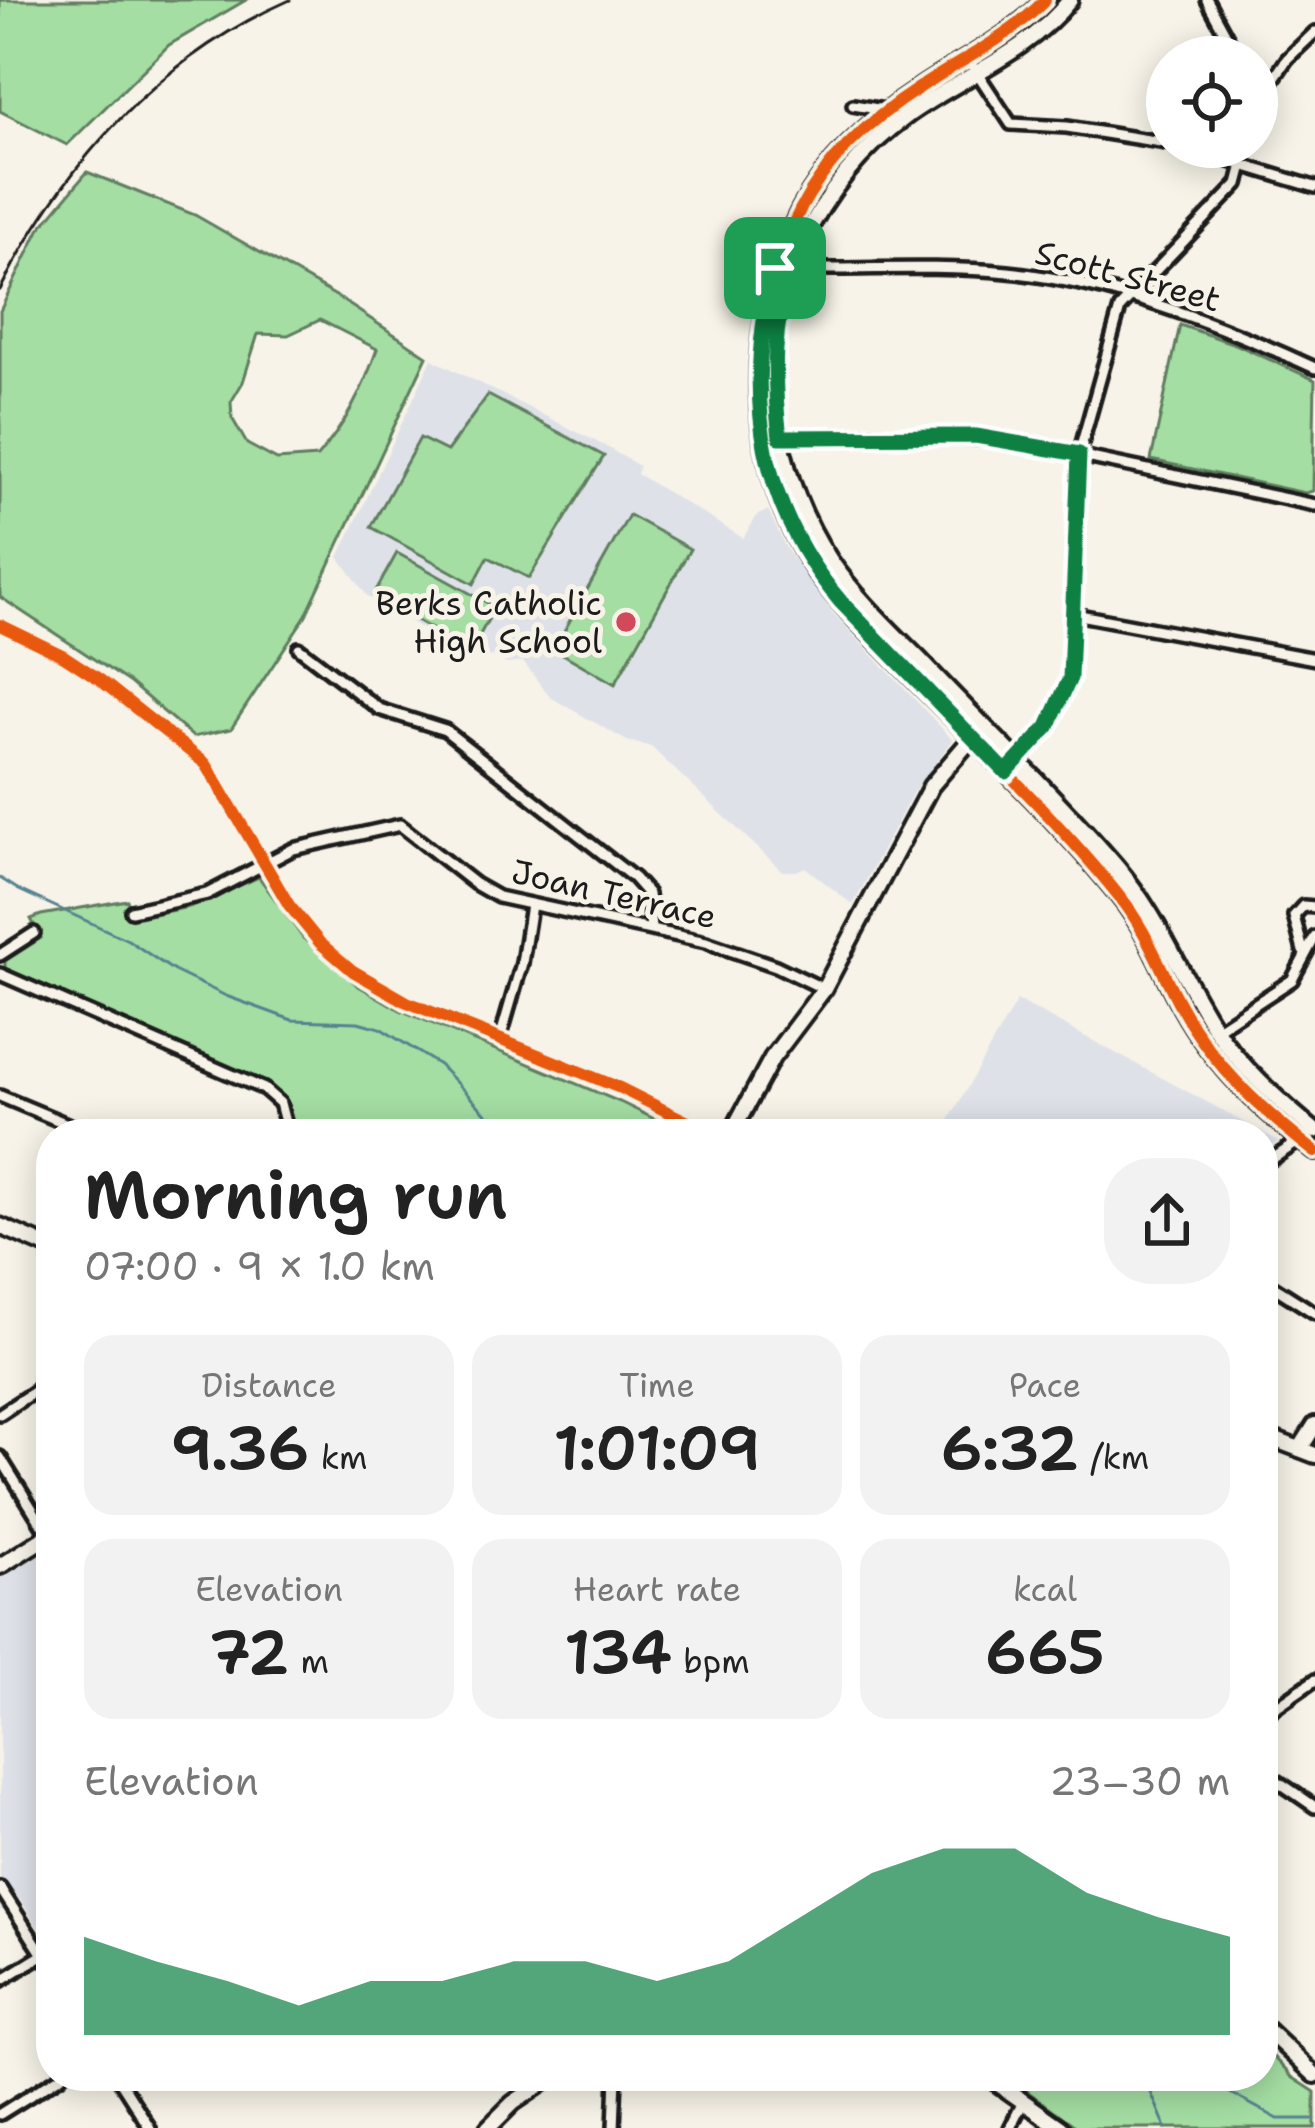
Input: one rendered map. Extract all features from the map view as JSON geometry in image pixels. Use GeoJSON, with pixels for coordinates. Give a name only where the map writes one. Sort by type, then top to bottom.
{"type":"FeatureCollection","features":[{"type":"Feature","properties":{"kind":"street"},"geometry":{"type":"LineString","coordinates":[[1045,0],[998,41],[889,109],[826,170],[800,211],[762,317],[757,363],[763,438],[778,496],[812,566],[841,602],[1133,886],[1164,931],[1216,1030],[1258,1081],[1315,1131],[1278,1155]]}},
{"type":"Feature","properties":{"kind":"street"},"geometry":{"type":"LineString","coordinates":[[1207,0],[1227,36]]}},
{"type":"Feature","properties":{"kind":"street"},"geometry":{"type":"LineString","coordinates":[[977,732],[827,556],[796,494],[780,437],[774,366],[783,269],[842,177],[909,114],[1041,31],[1067,1]]}},
{"type":"Feature","properties":{"kind":"street"},"geometry":{"type":"LineString","coordinates":[[1278,71],[1315,32]]}},
{"type":"Feature","properties":{"kind":"street"},"geometry":{"type":"LineString","coordinates":[[968,58],[1011,124],[1146,140]]}},
{"type":"Feature","properties":{"kind":"street"},"geometry":{"type":"LineString","coordinates":[[853,105],[909,114]]}},
{"type":"Feature","properties":{"kind":"street"},"geometry":{"type":"LineString","coordinates":[[1012,767],[1048,727],[1070,678],[1079,454],[1120,308],[1238,184],[1242,168]]}},
{"type":"Feature","properties":{"kind":"street"},"geometry":{"type":"LineString","coordinates":[[1253,168],[1315,187]]}},
{"type":"Feature","properties":{"kind":"street","name":"Scott Street"},"geometry":{"type":"LineString","coordinates":[[783,269],[1005,272],[1072,282],[1225,330],[1315,368]]}},
{"type":"Feature","properties":{"kind":"street"},"geometry":{"type":"LineString","coordinates":[[763,438],[976,436],[1315,505]]}},
{"type":"Feature","properties":{"kind":"street"},"geometry":{"type":"LineString","coordinates":[[812,566],[827,556]]}},
{"type":"Feature","properties":{"kind":"street"},"geometry":{"type":"LineString","coordinates":[[1074,614],[1315,658]]}},
{"type":"Feature","properties":{"kind":"street"},"geometry":{"type":"LineString","coordinates":[[0,625],[100,679],[206,764],[263,865],[308,929],[353,970],[407,1002],[620,1088],[682,1119]]}},
{"type":"Feature","properties":{"kind":"street"},"geometry":{"type":"LineString","coordinates":[[299,648],[379,709],[446,730],[634,878],[649,894],[651,929]]}},
{"type":"Feature","properties":{"kind":"street"},"geometry":{"type":"LineString","coordinates":[[739,1119],[772,1058],[824,989],[931,786],[977,732]]}},
{"type":"Feature","properties":{"kind":"street"},"geometry":{"type":"LineString","coordinates":[[1012,767],[1120,897],[1149,940],[1201,1039],[1243,1090],[1276,1119]]}},
{"type":"Feature","properties":{"kind":"street","name":"Joan Terrace"},"geometry":{"type":"LineString","coordinates":[[263,865],[293,849],[400,825],[481,888],[531,905],[746,954],[824,989]]}},
{"type":"Feature","properties":{"kind":"street"},"geometry":{"type":"LineString","coordinates":[[130,911],[207,894],[263,865]]}},
{"type":"Feature","properties":{"kind":"street"},"geometry":{"type":"LineString","coordinates":[[500,1039],[522,962],[531,905]]}},
{"type":"Feature","properties":{"kind":"street"},"geometry":{"type":"LineString","coordinates":[[1303,956],[1294,916],[1303,906],[1315,907]]}},
{"type":"Feature","properties":{"kind":"street"},"geometry":{"type":"LineString","coordinates":[[0,956],[34,933]]}},
{"type":"Feature","properties":{"kind":"street"},"geometry":{"type":"LineString","coordinates":[[1201,1039],[1292,980],[1315,937]]}},
{"type":"Feature","properties":{"kind":"street"},"geometry":{"type":"LineString","coordinates":[[0,974],[264,1089],[280,1103],[284,1119]]}},
{"type":"Feature","properties":{"kind":"street"},"geometry":{"type":"LineString","coordinates":[[0,1096],[55,1119]]}},
{"type":"Feature","properties":{"kind":"street"},"geometry":{"type":"LineString","coordinates":[[1278,1121],[1315,1152]]}},
{"type":"Feature","properties":{"kind":"street"},"geometry":{"type":"LineString","coordinates":[[0,1226],[36,1242]]}},
{"type":"Feature","properties":{"kind":"street"},"geometry":{"type":"LineString","coordinates":[[1278,1289],[1315,1312]]}},
{"type":"Feature","properties":{"kind":"street"},"geometry":{"type":"LineString","coordinates":[[0,1414],[36,1390]]}},
{"type":"Feature","properties":{"kind":"street"},"geometry":{"type":"LineString","coordinates":[[1278,1438],[1307,1452],[1315,1425]]}},
{"type":"Feature","properties":{"kind":"street"},"geometry":{"type":"LineString","coordinates":[[0,1457],[36,1513]]}},
{"type":"Feature","properties":{"kind":"street"},"geometry":{"type":"LineString","coordinates":[[0,1566],[36,1544]]}},
{"type":"Feature","properties":{"kind":"street"},"geometry":{"type":"LineString","coordinates":[[1278,1706],[1315,1680]]}},
{"type":"Feature","properties":{"kind":"street"},"geometry":{"type":"LineString","coordinates":[[1278,1781],[1315,1807]]}},
{"type":"Feature","properties":{"kind":"street"},"geometry":{"type":"LineString","coordinates":[[0,1888],[36,1942]]}},
{"type":"Feature","properties":{"kind":"street"},"geometry":{"type":"LineString","coordinates":[[0,1981],[36,1959]]}},
{"type":"Feature","properties":{"kind":"street"},"geometry":{"type":"LineString","coordinates":[[1278,2040],[1315,2075]]}},
{"type":"Feature","properties":{"kind":"street"},"geometry":{"type":"LineString","coordinates":[[0,2114],[37,2091]]}},
{"type":"Feature","properties":{"kind":"street"},"geometry":{"type":"LineString","coordinates":[[127,2091],[150,2128]]}},
{"type":"Feature","properties":{"kind":"street"},"geometry":{"type":"LineString","coordinates":[[488,2128],[531,2091]]}},
{"type":"Feature","properties":{"kind":"street"},"geometry":{"type":"LineString","coordinates":[[614,2128],[615,2091]]}},
{"type":"Feature","properties":{"kind":"street"},"geometry":{"type":"LineString","coordinates":[[1008,2091],[1061,2128]]}},
{"type":"Feature","properties":{"kind":"street"},"geometry":{"type":"LineString","coordinates":[[1010,2128],[1023,2102]]}},
{"type":"Feature","properties":{"kind":"shaded area","name":"Berks Catholic High School"},"geometry":{"type":"Polygon","coordinates":[[[432,359],[605,446],[639,466],[637,474],[743,538],[757,516],[768,510],[786,548],[832,612],[953,740],[914,791],[853,905],[805,867],[782,871],[651,747],[627,741],[550,697],[523,662],[507,664],[493,656],[471,658],[367,596],[339,557],[432,359]]]}},
{"type":"Feature","properties":{"kind":"shaded area"},"geometry":{"type":"Polygon","coordinates":[[[1017,1000],[1238,1119],[950,1119],[1017,1000]]]}},
{"type":"Feature","properties":{"kind":"shaded area"},"geometry":{"type":"Polygon","coordinates":[[[36,1549],[36,1924],[20,1899],[0,1911],[0,1572],[36,1549]]]}},
{"type":"Feature","properties":{"kind":"green space"},"geometry":{"type":"Polygon","coordinates":[[[0,0],[246,0],[169,45],[67,145],[0,111],[0,0]]]}},
{"type":"Feature","properties":{"kind":"green space"},"geometry":{"type":"Polygon","coordinates":[[[87,172],[195,215],[336,296],[427,356],[306,615],[231,729],[193,737],[130,683],[0,597],[0,311],[39,230],[87,172]],[[320,320],[288,335],[258,334],[243,382],[231,402],[232,418],[247,444],[277,460],[317,457],[353,406],[377,349],[320,320]]]}},
{"type":"Feature","properties":{"kind":"green space"},"geometry":{"type":"Polygon","coordinates":[[[1180,325],[1315,380],[1313,491],[1151,460],[1180,325]]]}},
{"type":"Feature","properties":{"kind":"green space"},"geometry":{"type":"Polygon","coordinates":[[[488,395],[604,456],[529,578],[488,557],[474,584],[371,527],[420,438],[447,451],[488,395]]]}},
{"type":"Feature","properties":{"kind":"green space"},"geometry":{"type":"Polygon","coordinates":[[[629,515],[690,549],[615,684],[554,649],[629,515]]]}},
{"type":"Feature","properties":{"kind":"green space"},"geometry":{"type":"Polygon","coordinates":[[[397,553],[495,607],[471,651],[373,596],[397,553]]]}},
{"type":"Feature","properties":{"kind":"green space"},"geometry":{"type":"Polygon","coordinates":[[[259,877],[303,938],[357,985],[400,1010],[655,1119],[292,1119],[285,1103],[261,1080],[5,968],[5,961],[41,938],[31,919],[41,915],[127,900],[133,918],[189,907],[259,877]]]}},
{"type":"Feature","properties":{"kind":"green space"},"geometry":{"type":"Polygon","coordinates":[[[1278,2062],[1315,2092],[1315,2128],[1078,2128],[1027,2091],[1278,2091],[1278,2062]]]}},
{"type":"Feature","properties":{"kind":"waterway"},"geometry":{"type":"LineString","coordinates":[[0,878],[128,940],[174,971],[226,996],[292,1020],[358,1022],[380,1028],[439,1065],[491,1119]]}},
{"type":"Feature","properties":{"kind":"waterway"},"geometry":{"type":"LineString","coordinates":[[1150,2091],[1166,2128]]}},
{"type":"Feature","properties":{"kind":"waterway"},"geometry":{"type":"LineString","coordinates":[[1227,2091],[1278,2119],[1315,2119]]}},
{"type":"Feature","properties":{"kind":"railway"},"geometry":{"type":"LineString","coordinates":[[0,290],[54,200],[120,120],[198,52],[290,0]]}},
{"type":"Feature","properties":{"kind":"cycle path"},"geometry":{"type":"LineString","coordinates":[[1045,0],[1001,37],[884,113],[837,157],[811,191],[781,254],[768,300],[758,393],[763,440],[774,486],[816,572],[863,627],[1095,867],[1138,922],[1208,1049],[1277,1119]]}},
{"type":"Feature","properties":{"kind":"cycle path"},"geometry":{"type":"LineString","coordinates":[[0,625],[99,679],[206,764],[289,905],[320,943],[353,971],[407,1002],[620,1088],[682,1119]]}},
{"type":"Feature","properties":{"kind":"cycle path"},"geometry":{"type":"LineString","coordinates":[[1278,1120],[1315,1152]]}},
{"type":"Feature","properties":{"kind":"place","name":"Berks Catholic High School"},"geometry":{"type":"Point","coordinates":[626,622]}},
{"type":"Feature","properties":{"kind":"route"},"geometry":{"type":"LineString","coordinates":[[775,268],[791,270],[776,335],[780,437],[976,436],[1079,454],[1070,678],[1048,727],[1006,772],[841,602],[792,529],[770,471],[757,390],[762,317],[775,268]]}}]}
